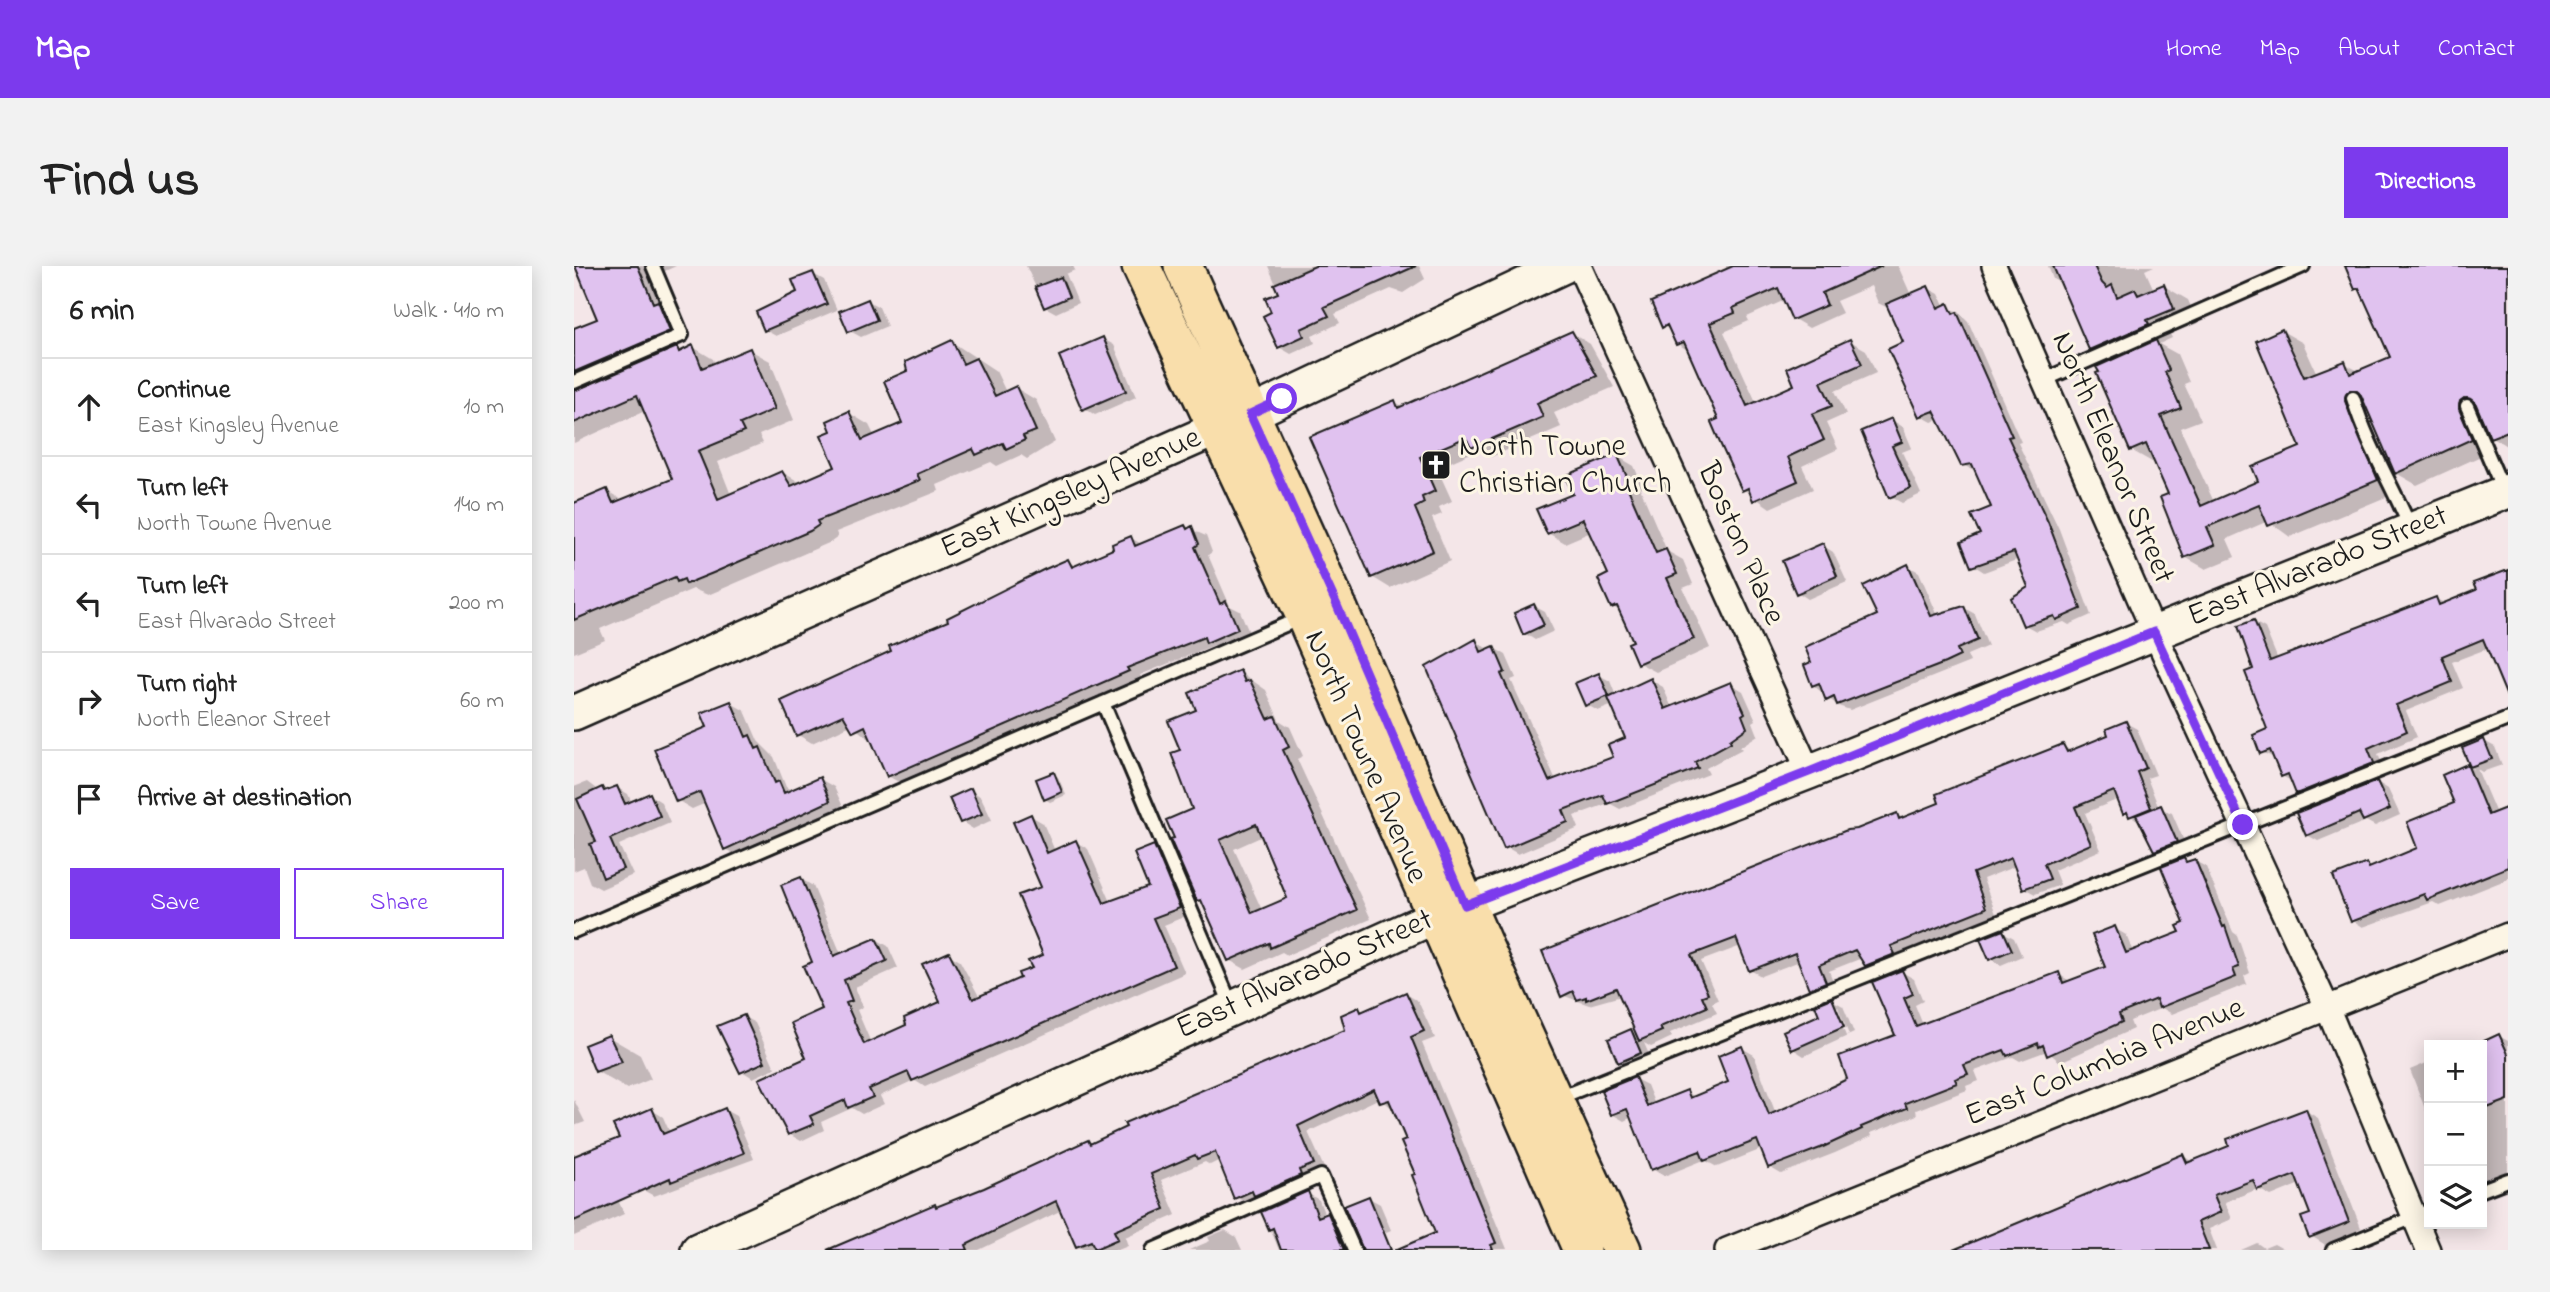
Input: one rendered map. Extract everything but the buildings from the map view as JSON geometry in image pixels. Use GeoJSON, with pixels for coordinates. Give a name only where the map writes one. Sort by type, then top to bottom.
{"type":"FeatureCollection","features":[{"type":"Feature","properties":{"kind":"main road","name":"North Towne Avenue"},"geometry":{"type":"LineString","coordinates":[[1142,266],[1234,421],[1336,603],[1450,911]]}},
{"type":"Feature","properties":{"kind":"main road","name":"North Towne Avenue"},"geometry":{"type":"LineString","coordinates":[[1183,266],[1234,421],[1305,616],[1450,911],[1538,1106],[1613,1247]]}},
{"type":"Feature","properties":{"kind":"main road","name":"North Towne Avenue"},"geometry":{"type":"LineString","coordinates":[[1538,1106],[1582,1250]]}},
{"type":"Feature","properties":{"kind":"street","name":"East Kingsley Avenue"},"geometry":{"type":"LineString","coordinates":[[574,713],[1234,421],[1564,266]]}},
{"type":"Feature","properties":{"kind":"street","name":"Boston Place"},"geometry":{"type":"LineString","coordinates":[[1579,266],[1809,772]]}},
{"type":"Feature","properties":{"kind":"street","name":"North Eleanor Street"},"geometry":{"type":"LineString","coordinates":[[1994,266],[2154,632],[2422,1214],[2428,1250]]}},
{"type":"Feature","properties":{"kind":"street","name":"East Alvarado Street"},"geometry":{"type":"LineString","coordinates":[[698,1250],[1450,911],[1809,772],[2506,491]]}},
{"type":"Feature","properties":{"kind":"street","name":"East Columbia Avenue"},"geometry":{"type":"LineString","coordinates":[[1727,1250],[2508,935]]}},
{"type":"Feature","properties":{"kind":"lane"},"geometry":{"type":"LineString","coordinates":[[574,382],[682,335],[653,266]]}},
{"type":"Feature","properties":{"kind":"lane"},"geometry":{"type":"LineString","coordinates":[[2044,380],[2303,266]]}},
{"type":"Feature","properties":{"kind":"lane"},"geometry":{"type":"LineString","coordinates":[[2353,398],[2369,443],[2385,468],[2411,529]]}},
{"type":"Feature","properties":{"kind":"lane"},"geometry":{"type":"LineString","coordinates":[[2467,406],[2506,491]]}},
{"type":"Feature","properties":{"kind":"lane"},"geometry":{"type":"LineString","coordinates":[[574,931],[1305,616]]}},
{"type":"Feature","properties":{"kind":"lane"},"geometry":{"type":"LineString","coordinates":[[1103,703],[1233,1008]]}},
{"type":"Feature","properties":{"kind":"lane"},"geometry":{"type":"LineString","coordinates":[[1538,1106],[2508,719]]}},
{"type":"Feature","properties":{"kind":"lane"},"geometry":{"type":"LineString","coordinates":[[1153,1250],[1321,1175],[1354,1250]]}},
{"type":"Feature","properties":{"kind":"lane"},"geometry":{"type":"LineString","coordinates":[[2487,1188],[2508,1180]]}},
{"type":"Feature","properties":{"kind":"lane"},"geometry":{"type":"LineString","coordinates":[[2333,1250],[2422,1214]]}},
{"type":"Feature","properties":{"kind":"place","name":"North Towne Christian Church"},"geometry":{"type":"Point","coordinates":[1436,465]}},
{"type":"Feature","properties":{"kind":"route"},"geometry":{"type":"LineString","coordinates":[[1282,399],[1250,414],[1336,603],[1465,905],[1809,772],[2154,632],[2243,825]]}}]}
